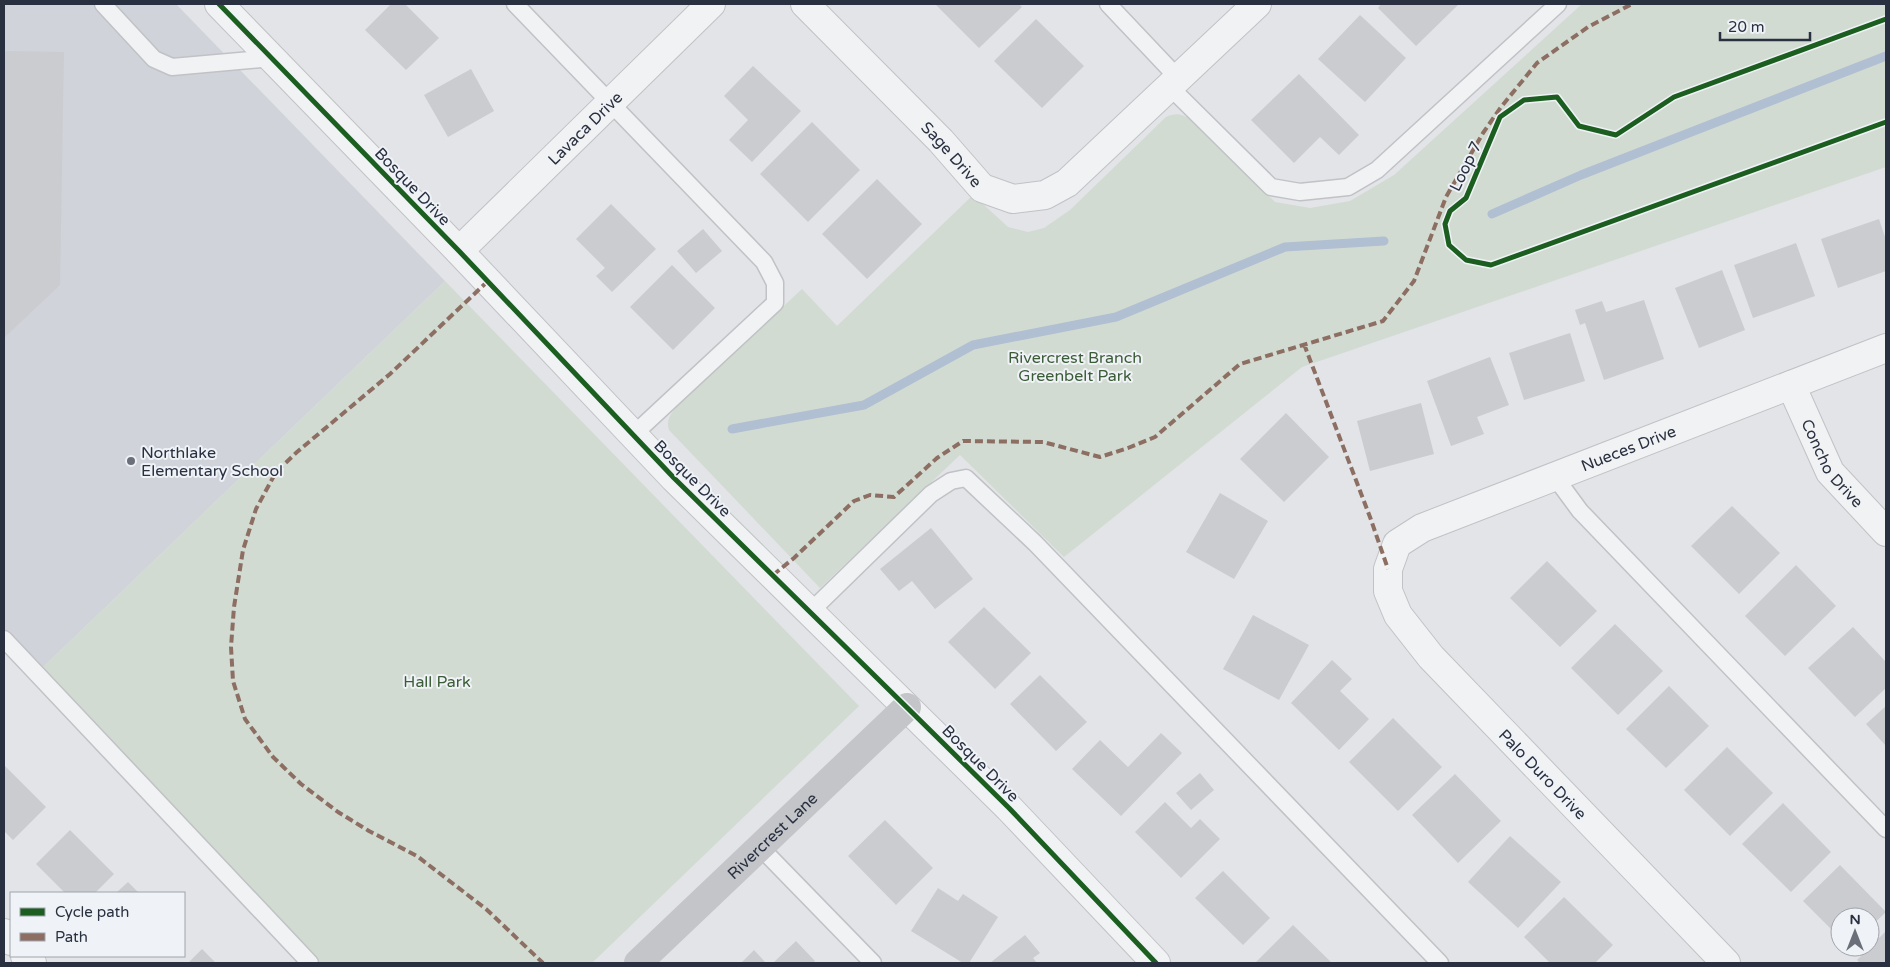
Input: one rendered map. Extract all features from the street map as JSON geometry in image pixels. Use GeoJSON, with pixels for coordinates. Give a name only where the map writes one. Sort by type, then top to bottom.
{"type":"FeatureCollection","features":[{"type":"Feature","properties":{"kind":"street","name":"Bosque Drive"},"geometry":{"type":"LineString","coordinates":[[219,4],[459,251],[674,478],[1009,808],[1156,963]]}},
{"type":"Feature","properties":{"kind":"street","name":"Lavaca Drive"},"geometry":{"type":"LineString","coordinates":[[459,251],[711,4]]}},
{"type":"Feature","properties":{"kind":"street","name":"Sage Drive"},"geometry":{"type":"LineString","coordinates":[[805,4],[941,141],[982,188],[1013,199],[1045,195],[1067,183],[1257,4]]}},
{"type":"Feature","properties":{"kind":"street","name":"Nueces Drive"},"geometry":{"type":"LineString","coordinates":[[1388,569],[1398,544],[1422,528],[1886,348]]}},
{"type":"Feature","properties":{"kind":"street","name":"Concho Drive"},"geometry":{"type":"LineString","coordinates":[[1792,385],[1830,472],[1886,532]]}},
{"type":"Feature","properties":{"kind":"street","name":"Palo Duro Drive"},"geometry":{"type":"LineString","coordinates":[[1388,569],[1388,591],[1398,614],[1431,658],[1726,963]]}},
{"type":"Feature","properties":{"kind":"street","name":"Rivercrest Lane"},"geometry":{"type":"LineString","coordinates":[[638,963],[907,707]]}},
{"type":"Feature","properties":{"kind":"lane"},"geometry":{"type":"LineString","coordinates":[[103,4],[154,59],[172,67],[272,58]]}},
{"type":"Feature","properties":{"kind":"lane"},"geometry":{"type":"LineString","coordinates":[[515,4],[764,262],[775,283],[775,303],[633,435]]}},
{"type":"Feature","properties":{"kind":"lane"},"geometry":{"type":"LineString","coordinates":[[1108,4],[1171,86],[1271,187],[1300,192],[1348,187],[1377,170],[1558,4]]}},
{"type":"Feature","properties":{"kind":"lane"},"geometry":{"type":"LineString","coordinates":[[1555,477],[1580,511],[1886,829]]}},
{"type":"Feature","properties":{"kind":"lane"},"geometry":{"type":"LineString","coordinates":[[810,612],[931,494],[951,481],[966,478],[1035,543],[1138,652],[1440,963]]}},
{"type":"Feature","properties":{"kind":"lane"},"geometry":{"type":"LineString","coordinates":[[4,639],[310,963]]}},
{"type":"Feature","properties":{"kind":"lane"},"geometry":{"type":"LineString","coordinates":[[760,847],[873,963]]}},
{"type":"Feature","properties":{"kind":"shaded area","name":"Northlake Elementary School"},"geometry":{"type":"Polygon","coordinates":[[[4,4],[176,4],[445,281],[36,674],[4,641],[4,4]]]}},
{"type":"Feature","properties":{"kind":"green space","name":"Rivercrest Branch Greenbelt Park"},"geometry":{"type":"Polygon","coordinates":[[[1582,4],[1886,4],[1886,167],[1302,367],[1064,557],[960,455],[820,588],[669,430],[668,420],[670,416],[687,396],[802,289],[837,326],[973,195],[1008,227],[1028,232],[1044,228],[1070,210],[1166,117],[1176,114],[1192,120],[1275,202],[1310,208],[1350,201],[1394,175],[1582,4]]]}},
{"type":"Feature","properties":{"kind":"green space","name":"Hall Park"},"geometry":{"type":"Polygon","coordinates":[[[445,281],[859,706],[592,963],[317,963],[36,674],[445,281]]]}},
{"type":"Feature","properties":{"kind":"building"},"geometry":{"type":"Polygon","coordinates":[[[391,4],[405,4],[439,38],[406,70],[365,30],[391,4]]]}},
{"type":"Feature","properties":{"kind":"building"},"geometry":{"type":"Polygon","coordinates":[[[935,4],[1019,4],[1022,7],[979,48],[935,4]]]}},
{"type":"Feature","properties":{"kind":"building"},"geometry":{"type":"Polygon","coordinates":[[[1381,4],[1459,4],[1416,46],[1378,8],[1381,4]]]}},
{"type":"Feature","properties":{"kind":"building"},"geometry":{"type":"Polygon","coordinates":[[[1360,15],[1406,58],[1365,102],[1318,59],[1360,15]]]}},
{"type":"Feature","properties":{"kind":"building"},"geometry":{"type":"Polygon","coordinates":[[[1036,19],[1084,66],[1042,108],[994,61],[1036,19]]]}},
{"type":"Feature","properties":{"kind":"building"},"geometry":{"type":"Polygon","coordinates":[[[4,51],[64,52],[60,285],[4,338],[4,51]]]}},
{"type":"Feature","properties":{"kind":"building"},"geometry":{"type":"Polygon","coordinates":[[[753,66],[801,111],[752,162],[729,140],[748,120],[724,96],[753,66]]]}},
{"type":"Feature","properties":{"kind":"building"},"geometry":{"type":"Polygon","coordinates":[[[471,69],[494,111],[448,137],[424,95],[471,69]]]}},
{"type":"Feature","properties":{"kind":"building"},"geometry":{"type":"Polygon","coordinates":[[[1299,74],[1359,135],[1339,155],[1320,137],[1294,163],[1251,120],[1299,74]]]}},
{"type":"Feature","properties":{"kind":"building"},"geometry":{"type":"Polygon","coordinates":[[[812,122],[860,170],[808,222],[760,174],[812,122]]]}},
{"type":"Feature","properties":{"kind":"building"},"geometry":{"type":"Polygon","coordinates":[[[877,179],[922,224],[867,279],[822,234],[877,179]]]}},
{"type":"Feature","properties":{"kind":"building"},"geometry":{"type":"Polygon","coordinates":[[[611,204],[656,249],[612,292],[596,276],[605,268],[576,239],[611,204]]]}},
{"type":"Feature","properties":{"kind":"building"},"geometry":{"type":"Polygon","coordinates":[[[1879,219],[1886,240],[1886,271],[1838,288],[1821,239],[1879,219]]]}},
{"type":"Feature","properties":{"kind":"building"},"geometry":{"type":"Polygon","coordinates":[[[703,229],[722,251],[696,273],[677,251],[703,229]]]}},
{"type":"Feature","properties":{"kind":"building"},"geometry":{"type":"Polygon","coordinates":[[[1796,243],[1815,296],[1753,318],[1734,265],[1796,243]]]}},
{"type":"Feature","properties":{"kind":"building"},"geometry":{"type":"Polygon","coordinates":[[[672,265],[715,308],[673,350],[630,307],[672,265]]]}},
{"type":"Feature","properties":{"kind":"building"},"geometry":{"type":"Polygon","coordinates":[[[1722,270],[1745,330],[1699,348],[1675,288],[1722,270]]]}},
{"type":"Feature","properties":{"kind":"building"},"geometry":{"type":"Polygon","coordinates":[[[1644,300],[1664,359],[1604,380],[1585,323],[1580,325],[1575,310],[1602,301],[1606,312],[1644,300]]]}},
{"type":"Feature","properties":{"kind":"building"},"geometry":{"type":"Polygon","coordinates":[[[1570,333],[1585,381],[1524,400],[1509,353],[1570,333]]]}},
{"type":"Feature","properties":{"kind":"building"},"geometry":{"type":"Polygon","coordinates":[[[1490,357],[1509,405],[1477,417],[1484,434],[1451,446],[1427,381],[1490,357]]]}},
{"type":"Feature","properties":{"kind":"building"},"geometry":{"type":"Polygon","coordinates":[[[1421,403],[1434,454],[1370,471],[1357,421],[1421,403]]]}},
{"type":"Feature","properties":{"kind":"building"},"geometry":{"type":"Polygon","coordinates":[[[1286,413],[1329,457],[1284,502],[1240,459],[1286,413]]]}},
{"type":"Feature","properties":{"kind":"building"},"geometry":{"type":"Polygon","coordinates":[[[1220,493],[1268,521],[1234,579],[1186,552],[1220,493]]]}},
{"type":"Feature","properties":{"kind":"building"},"geometry":{"type":"Polygon","coordinates":[[[1732,506],[1780,553],[1739,594],[1691,546],[1732,506]]]}},
{"type":"Feature","properties":{"kind":"building"},"geometry":{"type":"Polygon","coordinates":[[[931,528],[973,579],[935,609],[912,581],[899,591],[880,569],[931,528]]]}},
{"type":"Feature","properties":{"kind":"building"},"geometry":{"type":"Polygon","coordinates":[[[1547,561],[1597,611],[1560,647],[1510,598],[1547,561]]]}},
{"type":"Feature","properties":{"kind":"building"},"geometry":{"type":"Polygon","coordinates":[[[1796,565],[1836,606],[1785,656],[1745,616],[1796,565]]]}},
{"type":"Feature","properties":{"kind":"building"},"geometry":{"type":"Polygon","coordinates":[[[984,607],[1031,653],[995,689],[948,642],[984,607]]]}},
{"type":"Feature","properties":{"kind":"building"},"geometry":{"type":"Polygon","coordinates":[[[1253,615],[1309,645],[1279,700],[1223,669],[1253,615]]]}},
{"type":"Feature","properties":{"kind":"building"},"geometry":{"type":"Polygon","coordinates":[[[1615,624],[1663,671],[1618,715],[1571,668],[1615,624]]]}},
{"type":"Feature","properties":{"kind":"building"},"geometry":{"type":"Polygon","coordinates":[[[1853,627],[1886,662],[1886,688],[1855,717],[1808,668],[1853,627]]]}},
{"type":"Feature","properties":{"kind":"building"},"geometry":{"type":"Polygon","coordinates":[[[1332,660],[1352,679],[1340,691],[1369,719],[1339,750],[1291,703],[1332,660]]]}},
{"type":"Feature","properties":{"kind":"building"},"geometry":{"type":"Polygon","coordinates":[[[1040,675],[1087,722],[1056,751],[1010,704],[1040,675]]]}},
{"type":"Feature","properties":{"kind":"building"},"geometry":{"type":"Polygon","coordinates":[[[1669,686],[1709,726],[1666,768],[1626,729],[1669,686]]]}},
{"type":"Feature","properties":{"kind":"building"},"geometry":{"type":"Polygon","coordinates":[[[1886,706],[1886,746],[1866,724],[1886,706]]]}},
{"type":"Feature","properties":{"kind":"building"},"geometry":{"type":"Polygon","coordinates":[[[1393,718],[1442,767],[1398,811],[1349,762],[1393,718]]]}},
{"type":"Feature","properties":{"kind":"building"},"geometry":{"type":"Polygon","coordinates":[[[1161,733],[1182,753],[1121,816],[1072,769],[1100,740],[1128,767],[1161,733]]]}},
{"type":"Feature","properties":{"kind":"building"},"geometry":{"type":"Polygon","coordinates":[[[1727,747],[1773,793],[1730,836],[1684,790],[1727,747]]]}},
{"type":"Feature","properties":{"kind":"building"},"geometry":{"type":"Polygon","coordinates":[[[4,765],[46,807],[13,840],[4,831],[4,765]]]}},
{"type":"Feature","properties":{"kind":"building"},"geometry":{"type":"Polygon","coordinates":[[[1200,773],[1214,790],[1191,810],[1176,793],[1200,773]]]}},
{"type":"Feature","properties":{"kind":"building"},"geometry":{"type":"Polygon","coordinates":[[[1455,774],[1501,821],[1458,863],[1412,815],[1455,774]]]}},
{"type":"Feature","properties":{"kind":"building"},"geometry":{"type":"Polygon","coordinates":[[[1165,802],[1191,828],[1200,819],[1220,839],[1181,878],[1135,832],[1165,802]]]}},
{"type":"Feature","properties":{"kind":"building"},"geometry":{"type":"Polygon","coordinates":[[[1783,803],[1831,852],[1791,892],[1742,844],[1783,803]]]}},
{"type":"Feature","properties":{"kind":"building"},"geometry":{"type":"Polygon","coordinates":[[[885,820],[933,868],[896,905],[848,856],[885,820]]]}},
{"type":"Feature","properties":{"kind":"building"},"geometry":{"type":"Polygon","coordinates":[[[70,830],[114,874],[96,892],[64,892],[36,864],[70,830]]]}},
{"type":"Feature","properties":{"kind":"building"},"geometry":{"type":"Polygon","coordinates":[[[1510,836],[1561,882],[1518,928],[1468,882],[1510,836]]]}},
{"type":"Feature","properties":{"kind":"building"},"geometry":{"type":"Polygon","coordinates":[[[1840,865],[1886,912],[1880,918],[1880,907],[1830,907],[1830,928],[1803,901],[1840,865]]]}},
{"type":"Feature","properties":{"kind":"building"},"geometry":{"type":"Polygon","coordinates":[[[1223,871],[1270,918],[1243,945],[1195,898],[1223,871]]]}},
{"type":"Feature","properties":{"kind":"building"},"geometry":{"type":"Polygon","coordinates":[[[128,882],[138,892],[117,892],[128,882]]]}},
{"type":"Feature","properties":{"kind":"building"},"geometry":{"type":"Polygon","coordinates":[[[938,888],[958,901],[963,894],[998,917],[969,963],[963,963],[911,931],[938,888]]]}},
{"type":"Feature","properties":{"kind":"building"},"geometry":{"type":"Polygon","coordinates":[[[1564,897],[1613,945],[1595,963],[1550,963],[1524,937],[1564,897]]]}},
{"type":"Feature","properties":{"kind":"building"},"geometry":{"type":"Polygon","coordinates":[[[1293,925],[1332,963],[1257,963],[1293,925]]]}},
{"type":"Feature","properties":{"kind":"building"},"geometry":{"type":"Polygon","coordinates":[[[1886,931],[1886,963],[1860,963],[1857,960],[1860,957],[1880,957],[1880,937],[1886,931]]]}},
{"type":"Feature","properties":{"kind":"building"},"geometry":{"type":"Polygon","coordinates":[[[1025,935],[1040,953],[1033,958],[1037,963],[990,963],[1025,935]]]}},
{"type":"Feature","properties":{"kind":"building"},"geometry":{"type":"Polygon","coordinates":[[[796,941],[815,961],[813,963],[773,963],[796,941]]]}},
{"type":"Feature","properties":{"kind":"building"},"geometry":{"type":"Polygon","coordinates":[[[202,949],[216,963],[188,963],[202,949]]]}},
{"type":"Feature","properties":{"kind":"building"},"geometry":{"type":"Polygon","coordinates":[[[754,950],[766,963],[741,963],[754,950]]]}},
{"type":"Feature","properties":{"kind":"waterway"},"geometry":{"type":"LineString","coordinates":[[1492,214],[1581,175],[1886,56]]}},
{"type":"Feature","properties":{"kind":"waterway"},"geometry":{"type":"LineString","coordinates":[[732,429],[864,405],[973,345],[1116,317],[1285,247],[1384,241]]}},
{"type":"Feature","properties":{"kind":"marked path"},"geometry":{"type":"LineString","coordinates":[[773,575],[794,558],[854,501],[870,495],[894,497],[937,458],[963,441],[1043,442],[1100,457],[1155,437],[1240,364],[1383,321],[1414,281],[1446,197],[1483,133],[1501,107],[1537,63],[1588,27],[1632,4]]}},
{"type":"Feature","properties":{"kind":"marked path"},"geometry":{"type":"LineString","coordinates":[[488,281],[390,374],[276,472],[256,509],[243,550],[234,607],[231,647],[233,681],[245,719],[273,757],[301,784],[338,812],[369,831],[417,856],[486,909],[543,963]]}},
{"type":"Feature","properties":{"kind":"marked path"},"geometry":{"type":"LineString","coordinates":[[1304,344],[1388,569]]}},
{"type":"Feature","properties":{"kind":"cycle path"},"geometry":{"type":"LineString","coordinates":[[219,4],[459,251],[674,478],[1009,808],[1156,963]]}},
{"type":"Feature","properties":{"kind":"cycle path","name":"Loop 7"},"geometry":{"type":"LineString","coordinates":[[1886,19],[1674,97],[1616,135],[1579,126],[1557,97],[1524,100],[1500,117],[1466,198],[1450,211],[1445,224],[1449,245],[1466,260],[1491,265],[1886,122]]}},
{"type":"Feature","properties":{"kind":"place","name":"Northlake Elementary School"},"geometry":{"type":"Point","coordinates":[131,461]}}]}
